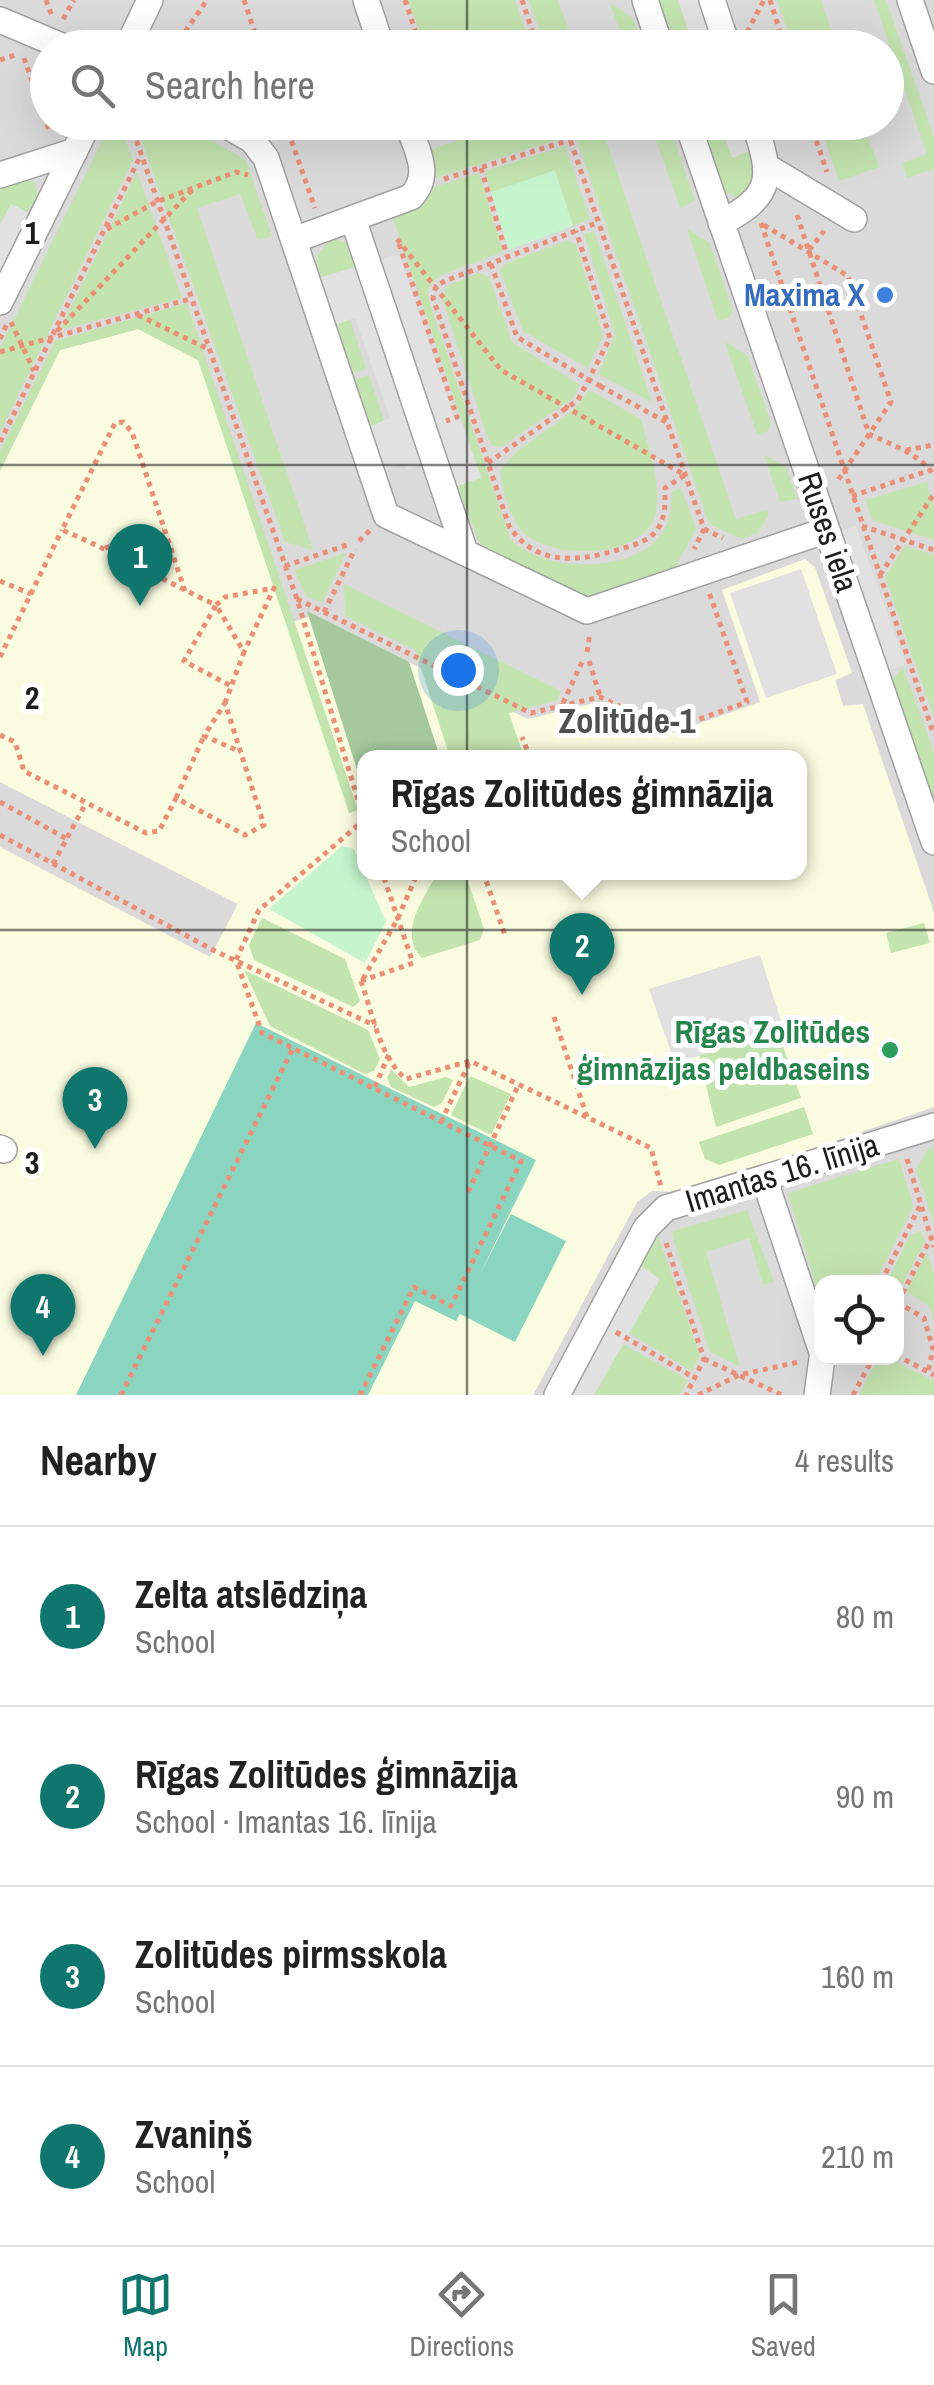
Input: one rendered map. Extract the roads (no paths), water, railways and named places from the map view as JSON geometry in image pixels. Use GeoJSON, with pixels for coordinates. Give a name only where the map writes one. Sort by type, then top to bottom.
{"type":"FeatureCollection","features":[{"type":"Feature","properties":{"kind":"street"},"geometry":{"type":"LineString","coordinates":[[136,30],[150,0]]}},
{"type":"Feature","properties":{"kind":"street"},"geometry":{"type":"LineString","coordinates":[[366,0],[376,30]]}},
{"type":"Feature","properties":{"kind":"street"},"geometry":{"type":"LineString","coordinates":[[645,0],[655,30]]}},
{"type":"Feature","properties":{"kind":"street"},"geometry":{"type":"LineString","coordinates":[[712,0],[722,30]]}},
{"type":"Feature","properties":{"kind":"street"},"geometry":{"type":"LineString","coordinates":[[919,7],[934,71]]}},
{"type":"Feature","properties":{"kind":"street"},"geometry":{"type":"LineString","coordinates":[[0,20],[34,30]]}},
{"type":"Feature","properties":{"kind":"street"},"geometry":{"type":"LineString","coordinates":[[0,175],[70,140]]}},
{"type":"Feature","properties":{"kind":"street"},"geometry":{"type":"LineString","coordinates":[[250,140],[258,145],[274,182],[386,514],[587,611],[677,583],[823,518]]}},
{"type":"Feature","properties":{"kind":"street"},"geometry":{"type":"LineString","coordinates":[[294,240],[411,197],[422,186],[424,172],[413,140]]}},
{"type":"Feature","properties":{"kind":"street","name":"Ruses iela"},"geometry":{"type":"LineString","coordinates":[[693,140],[934,842]]}},
{"type":"Feature","properties":{"kind":"street"},"geometry":{"type":"LineString","coordinates":[[762,140],[778,173],[847,214]]}},
{"type":"Feature","properties":{"kind":"street"},"geometry":{"type":"LineString","coordinates":[[5,310],[64,146]]}},
{"type":"Feature","properties":{"kind":"street"},"geometry":{"type":"LineString","coordinates":[[721,223],[757,215],[778,173]]}},
{"type":"Feature","properties":{"kind":"street"},"geometry":{"type":"LineString","coordinates":[[353,219],[426,428],[464,552]]}},
{"type":"Feature","properties":{"kind":"street","name":"Imantas 16. līnija"},"geometry":{"type":"LineString","coordinates":[[556,1395],[646,1228],[666,1208],[934,1126]]}},
{"type":"Feature","properties":{"kind":"street"},"geometry":{"type":"LineString","coordinates":[[764,1178],[814,1353]]}},
{"type":"Feature","properties":{"kind":"street"},"geometry":{"type":"LineString","coordinates":[[815,1365],[816,1395]]}},
{"type":"Feature","properties":{"kind":"place","name":"Maxima X"},"geometry":{"type":"Point","coordinates":[885,295]}},
{"type":"Feature","properties":{"kind":"place","name":"Zelta atslēdziņa"},"geometry":{"type":"Point","coordinates":[140,606]}},
{"type":"Feature","properties":{"kind":"place","name":"Rīgas Zolitūdes ģimnāzija"},"geometry":{"type":"Point","coordinates":[582,995]}},
{"type":"Feature","properties":{"kind":"place","name":"Rīgas Zolitūdes ģimnāzijas peldbaseins"},"geometry":{"type":"Point","coordinates":[890,1050]}},
{"type":"Feature","properties":{"kind":"place","name":"Zolitūdes pirmsskola"},"geometry":{"type":"Point","coordinates":[95,1149]}},
{"type":"Feature","properties":{"kind":"place","name":"Zvaniņš"},"geometry":{"type":"Point","coordinates":[43,1356]}},
{"type":"Feature","properties":{"kind":"district","name":"Zolitūde-1"},"geometry":{"type":"Point","coordinates":[627,721]}}]}
